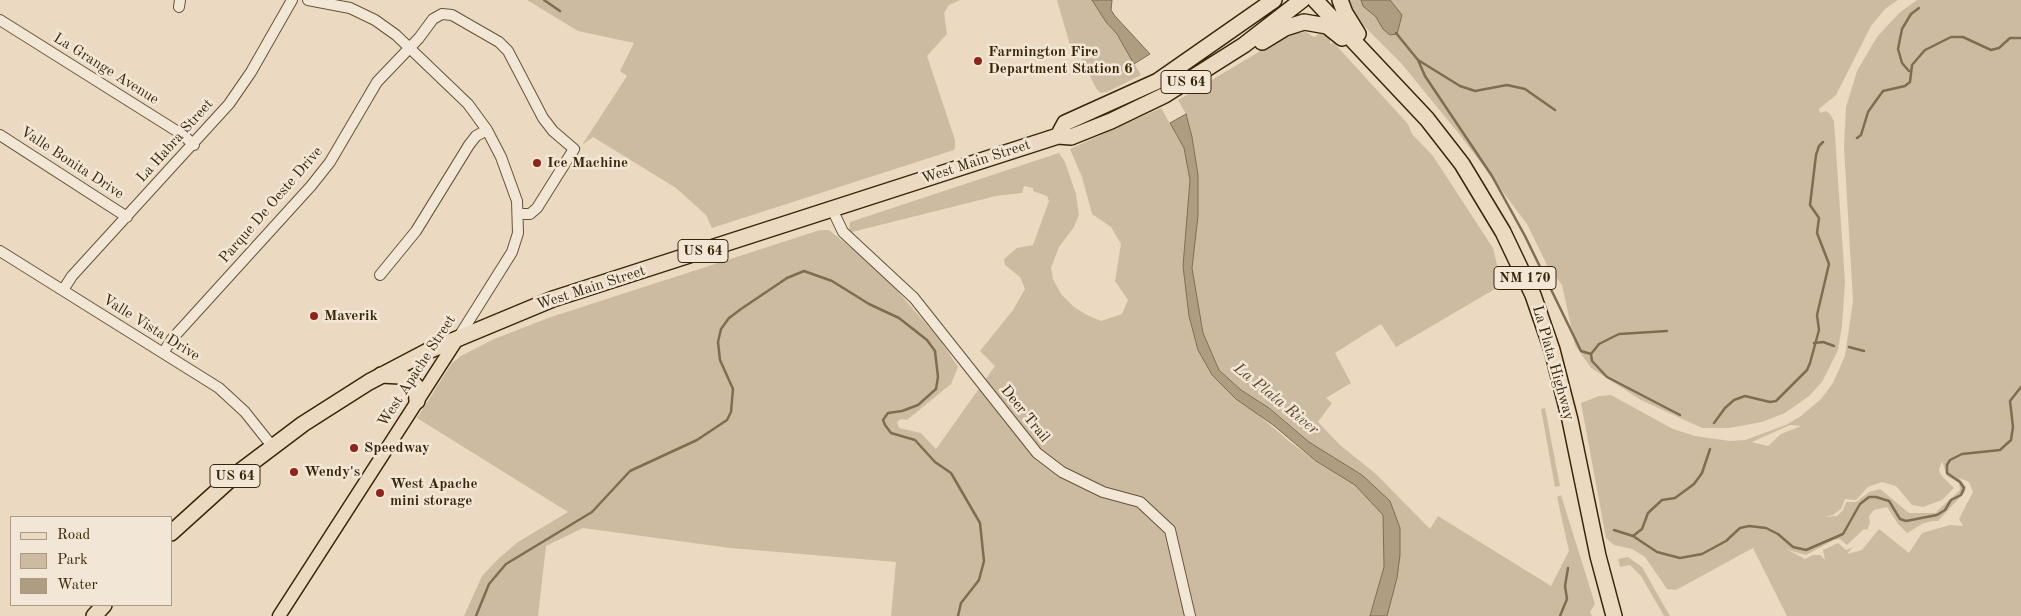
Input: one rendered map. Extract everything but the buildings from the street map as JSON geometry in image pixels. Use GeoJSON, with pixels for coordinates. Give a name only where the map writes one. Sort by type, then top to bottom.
{"type":"FeatureCollection","features":[{"type":"Feature","properties":{"kind":"highway","name":"West Main Street"},"geometry":{"type":"LineString","coordinates":[[1058,136],[1065,123],[1158,81],[1246,22],[1274,0]]}},
{"type":"Feature","properties":{"kind":"highway"},"geometry":{"type":"LineString","coordinates":[[1246,22],[1263,16],[1283,0]]}},
{"type":"Feature","properties":{"kind":"highway","name":"West Main Street"},"geometry":{"type":"LineString","coordinates":[[172,532],[234,476],[272,446],[328,407],[381,375],[458,338],[553,299],[1058,136],[1072,137],[1165,95],[1244,46],[1302,0]]}},
{"type":"Feature","properties":{"kind":"highway","name":"La Plata Highway"},"geometry":{"type":"LineString","coordinates":[[1315,0],[1389,77],[1427,120],[1476,184],[1503,232],[1533,295],[1561,379],[1598,556],[1614,616]]}},
{"type":"Feature","properties":{"kind":"highway"},"geometry":{"type":"LineString","coordinates":[[1185,82],[1190,85],[1196,84],[1285,28],[1304,22],[1320,24],[1334,30],[1375,73],[1389,77],[1386,62],[1350,23],[1340,0]]}},
{"type":"Feature","properties":{"kind":"highway"},"geometry":{"type":"LineString","coordinates":[[381,375],[400,376],[408,379],[416,386],[417,401]]}},
{"type":"Feature","properties":{"kind":"highway"},"geometry":{"type":"LineString","coordinates":[[94,616],[103,606]]}},
{"type":"Feature","properties":{"kind":"main road","name":"West Apache Street"},"geometry":{"type":"LineString","coordinates":[[279,616],[458,338]]}},
{"type":"Feature","properties":{"kind":"street","name":"La Habra Street"},"geometry":{"type":"LineString","coordinates":[[63,290],[72,276],[194,145],[239,90],[292,0]]}},
{"type":"Feature","properties":{"kind":"street"},"geometry":{"type":"LineString","coordinates":[[308,0],[332,3],[364,14],[396,35],[459,93],[487,130],[508,173],[519,214],[530,214],[537,208],[574,149],[554,132],[543,118],[508,51],[499,42],[452,15],[442,14],[433,20],[411,48]]}},
{"type":"Feature","properties":{"kind":"street","name":"La Grange Avenue"},"geometry":{"type":"LineString","coordinates":[[0,20],[194,145]]}},
{"type":"Feature","properties":{"kind":"street","name":"Parque De Oeste Drive"},"geometry":{"type":"LineString","coordinates":[[163,353],[172,339],[330,162],[377,82],[411,48]]}},
{"type":"Feature","properties":{"kind":"street"},"geometry":{"type":"LineString","coordinates":[[380,275],[416,231],[469,144],[476,136],[487,130]]}},
{"type":"Feature","properties":{"kind":"street","name":"Valle Bonita Drive"},"geometry":{"type":"LineString","coordinates":[[0,135],[127,216]]}},
{"type":"Feature","properties":{"kind":"street","name":"Deer Trail"},"geometry":{"type":"LineString","coordinates":[[832,209],[843,232],[914,298],[1037,453],[1062,472],[1103,492],[1140,502],[1170,530],[1190,616]]}},
{"type":"Feature","properties":{"kind":"street","name":"West Apache Street"},"geometry":{"type":"LineString","coordinates":[[458,338],[512,252],[518,233],[519,214]]}},
{"type":"Feature","properties":{"kind":"street","name":"Valle Vista Drive"},"geometry":{"type":"LineString","coordinates":[[0,251],[219,388],[233,399],[272,446]]}},
{"type":"Feature","properties":{"kind":"green space"},"geometry":{"type":"Polygon","coordinates":[[[527,0],[960,0],[949,5],[944,13],[947,34],[927,56],[955,140],[954,150],[712,228],[706,215],[676,188],[593,137],[582,145],[627,76],[620,71],[634,43],[578,31],[527,0]]]}},
{"type":"Feature","properties":{"kind":"green space"},"geometry":{"type":"Polygon","coordinates":[[[1057,0],[1092,0],[1106,22],[1117,34],[1141,75],[1107,92],[1101,93],[1097,90],[1081,58],[1074,59],[1057,0]]]}},
{"type":"Feature","properties":{"kind":"green space"},"geometry":{"type":"Polygon","coordinates":[[[1349,0],[1898,0],[1885,9],[1871,26],[1836,95],[1819,109],[1820,113],[1826,111],[1830,114],[1834,121],[1845,282],[1842,326],[1838,350],[1822,382],[1809,396],[1785,413],[1762,422],[1729,428],[1702,428],[1641,400],[1591,368],[1575,345],[1562,285],[1548,267],[1527,224],[1460,135],[1401,63],[1355,17],[1349,0]]]}},
{"type":"Feature","properties":{"kind":"green space"},"geometry":{"type":"Polygon","coordinates":[[[1917,0],[2021,0],[2021,616],[1787,616],[1753,548],[1676,590],[1667,589],[1645,557],[1632,549],[1614,545],[1606,538],[1581,403],[1599,396],[1611,395],[1673,429],[1695,436],[1730,441],[1745,440],[1786,425],[1801,416],[1821,399],[1833,383],[1845,356],[1853,301],[1844,147],[1846,107],[1857,71],[1877,37],[1899,13],[1917,0]],[[1790,425],[1752,442],[1768,446],[1781,434],[1801,426],[1790,425]],[[1942,461],[1939,470],[1941,475],[1954,488],[1942,500],[1923,507],[1912,505],[1896,486],[1882,482],[1868,487],[1856,500],[1845,499],[1841,509],[1833,515],[1824,517],[1837,516],[1843,510],[1846,502],[1856,502],[1869,492],[1880,489],[1909,513],[1935,513],[1960,490],[1959,483],[1947,476],[1942,461]],[[1959,478],[1966,487],[1965,492],[1938,521],[1922,524],[1907,533],[1898,524],[1887,507],[1874,510],[1869,516],[1870,523],[1867,530],[1864,529],[1847,545],[1840,539],[1834,540],[1806,555],[1788,550],[1805,559],[1813,555],[1820,555],[1825,560],[1823,550],[1838,543],[1846,550],[1853,547],[1847,554],[1862,550],[1879,529],[1909,553],[1922,533],[1950,525],[1963,526],[1959,519],[1973,492],[1969,482],[1959,478]]]}},
{"type":"Feature","properties":{"kind":"green space"},"geometry":{"type":"Polygon","coordinates":[[[1306,32],[1314,37],[1322,32],[1330,37],[1330,44],[1334,43],[1408,124],[1412,134],[1433,156],[1493,248],[1500,277],[1495,289],[1396,347],[1381,324],[1335,353],[1351,383],[1326,398],[1332,403],[1318,422],[1340,445],[1376,474],[1430,529],[1438,516],[1551,586],[1569,551],[1557,497],[1561,495],[1595,604],[1590,612],[1592,616],[1387,616],[1397,578],[1400,528],[1362,475],[1309,442],[1269,408],[1241,390],[1219,370],[1203,333],[1192,268],[1198,216],[1198,175],[1186,114],[1178,100],[1289,34],[1306,32]]]}},
{"type":"Feature","properties":{"kind":"green space"},"geometry":{"type":"Polygon","coordinates":[[[1161,108],[1184,148],[1190,180],[1183,266],[1189,316],[1198,350],[1212,376],[1290,442],[1316,461],[1356,485],[1383,515],[1384,567],[1370,616],[891,616],[896,562],[730,548],[583,528],[546,546],[538,616],[464,616],[482,576],[498,559],[518,542],[568,512],[417,418],[452,363],[461,356],[494,339],[551,317],[820,230],[829,230],[880,271],[940,340],[958,367],[951,384],[907,420],[901,419],[897,422],[899,428],[921,433],[936,449],[995,366],[980,351],[1013,310],[1025,289],[1020,277],[1005,265],[1004,259],[1017,248],[1033,245],[1049,201],[1047,196],[1033,191],[1033,188],[1024,186],[1022,193],[996,196],[852,232],[849,232],[850,222],[1059,153],[1065,162],[1076,194],[1079,215],[1074,227],[1059,247],[1051,268],[1053,279],[1061,294],[1074,307],[1087,315],[1101,321],[1122,314],[1128,300],[1115,281],[1121,244],[1111,227],[1092,214],[1082,177],[1070,149],[1161,108]]]}},
{"type":"Feature","properties":{"kind":"green space"},"geometry":{"type":"Polygon","coordinates":[[[1545,408],[1560,486],[1555,487],[1541,409],[1545,408]]]}},
{"type":"Feature","properties":{"kind":"green space"},"geometry":{"type":"Polygon","coordinates":[[[1628,557],[1642,567],[1670,616],[1664,616],[1641,576],[1630,565],[1620,567],[1618,559],[1628,557]]]}},
{"type":"Feature","properties":{"kind":"water"},"geometry":{"type":"Polygon","coordinates":[[[1092,0],[1112,0],[1111,10],[1115,16],[1150,54],[1134,64],[1117,34],[1106,22],[1092,0]]]}},
{"type":"Feature","properties":{"kind":"water"},"geometry":{"type":"Polygon","coordinates":[[[1361,0],[1390,0],[1402,15],[1397,34],[1390,35],[1383,29],[1376,17],[1363,6],[1361,0]]]}},
{"type":"Feature","properties":{"kind":"water"},"geometry":{"type":"Polygon","coordinates":[[[1186,114],[1198,175],[1198,216],[1192,268],[1203,333],[1219,370],[1241,390],[1269,408],[1309,442],[1362,475],[1390,501],[1400,528],[1400,555],[1397,578],[1387,616],[1370,616],[1384,567],[1383,515],[1355,485],[1316,461],[1273,425],[1236,399],[1212,375],[1198,350],[1189,316],[1183,266],[1190,180],[1184,148],[1170,123],[1186,114]]]}},
{"type":"Feature","properties":{"kind":"waterway"},"geometry":{"type":"LineString","coordinates":[[544,0],[560,11]]}},
{"type":"Feature","properties":{"kind":"waterway"},"geometry":{"type":"LineString","coordinates":[[1909,71],[1902,63],[1898,49],[1902,29],[1911,14],[1919,8]]}},
{"type":"Feature","properties":{"kind":"waterway"},"geometry":{"type":"LineString","coordinates":[[1396,33],[1418,60],[1460,86],[1475,91],[1507,85],[1525,89],[1555,110]]}},
{"type":"Feature","properties":{"kind":"waterway"},"geometry":{"type":"LineString","coordinates":[[1857,138],[1861,135],[1868,112],[1883,91],[1905,86],[1910,82],[1912,65],[1925,50],[1951,37],[1963,37],[1991,50],[1999,48],[2010,38],[2021,38]]}},
{"type":"Feature","properties":{"kind":"waterway"},"geometry":{"type":"LineString","coordinates":[[1418,60],[1425,76],[1492,176],[1525,236],[1581,351],[1591,354],[1599,344],[1619,334],[1667,331]]}},
{"type":"Feature","properties":{"kind":"waterway"},"geometry":{"type":"LineString","coordinates":[[1714,423],[1725,408],[1734,400],[1745,396],[1770,402],[1776,401],[1807,370],[1810,363],[1819,330],[1817,315],[1829,264],[1817,233],[1819,218],[1810,205],[1816,155],[1819,146],[1823,142]]}},
{"type":"Feature","properties":{"kind":"waterway"},"geometry":{"type":"LineString","coordinates":[[476,616],[489,584],[506,564],[592,512],[630,471],[697,440],[727,420],[731,412],[733,389],[720,360],[718,342],[721,329],[729,318],[741,309],[787,278],[804,271],[832,281],[869,304],[899,318],[927,340],[935,351],[938,377],[936,389],[918,405],[902,411],[888,413],[883,420],[891,433],[915,440],[935,462],[951,473],[980,523],[984,561],[979,580],[961,603],[958,616]]}},
{"type":"Feature","properties":{"kind":"waterway"},"geometry":{"type":"LineString","coordinates":[[1814,343],[1823,342],[1834,346]]}},
{"type":"Feature","properties":{"kind":"waterway"},"geometry":{"type":"LineString","coordinates":[[1849,347],[1864,351]]}},
{"type":"Feature","properties":{"kind":"waterway"},"geometry":{"type":"LineString","coordinates":[[1591,354],[1592,361],[1607,377],[1680,415]]}},
{"type":"Feature","properties":{"kind":"waterway"},"geometry":{"type":"LineString","coordinates":[[1614,530],[1633,536],[1657,552],[1680,558],[1702,554],[1726,541],[1740,528],[1749,526],[1766,528],[1778,534],[1793,547],[1806,550],[1843,534],[1860,504],[1869,497],[1889,501],[1900,519],[1906,521],[1937,515],[1945,510],[1951,500],[1961,495],[1964,488],[1960,482],[1947,473],[1947,465],[1950,460],[1962,454],[2000,450],[2011,440],[2013,427],[2010,401],[2021,387]]}},
{"type":"Feature","properties":{"kind":"waterway"},"geometry":{"type":"LineString","coordinates":[[1633,536],[1642,529],[1648,513],[1662,500],[1675,498],[1694,484],[1702,473],[1710,449]]}},
{"type":"Feature","properties":{"kind":"waterway"},"geometry":{"type":"LineString","coordinates":[[1560,616],[1567,599],[1565,586],[1568,568]]}},
{"type":"Feature","properties":{"kind":"place","name":"Farmington Fire Department Station 6"},"geometry":{"type":"Point","coordinates":[978,61]}},
{"type":"Feature","properties":{"kind":"place","name":"Ice Machine"},"geometry":{"type":"Point","coordinates":[537,163]}},
{"type":"Feature","properties":{"kind":"place","name":"Maverik"},"geometry":{"type":"Point","coordinates":[314,316]}},
{"type":"Feature","properties":{"kind":"place","name":"Speedway"},"geometry":{"type":"Point","coordinates":[354,448]}},
{"type":"Feature","properties":{"kind":"place","name":"Wendy's"},"geometry":{"type":"Point","coordinates":[294,472]}},
{"type":"Feature","properties":{"kind":"place","name":"West Apache mini storage"},"geometry":{"type":"Point","coordinates":[380,493]}},
{"type":"Feature","properties":{"kind":"water label","name":"La Plata River"},"geometry":{"type":"Point","coordinates":[1276,399]}}]}
